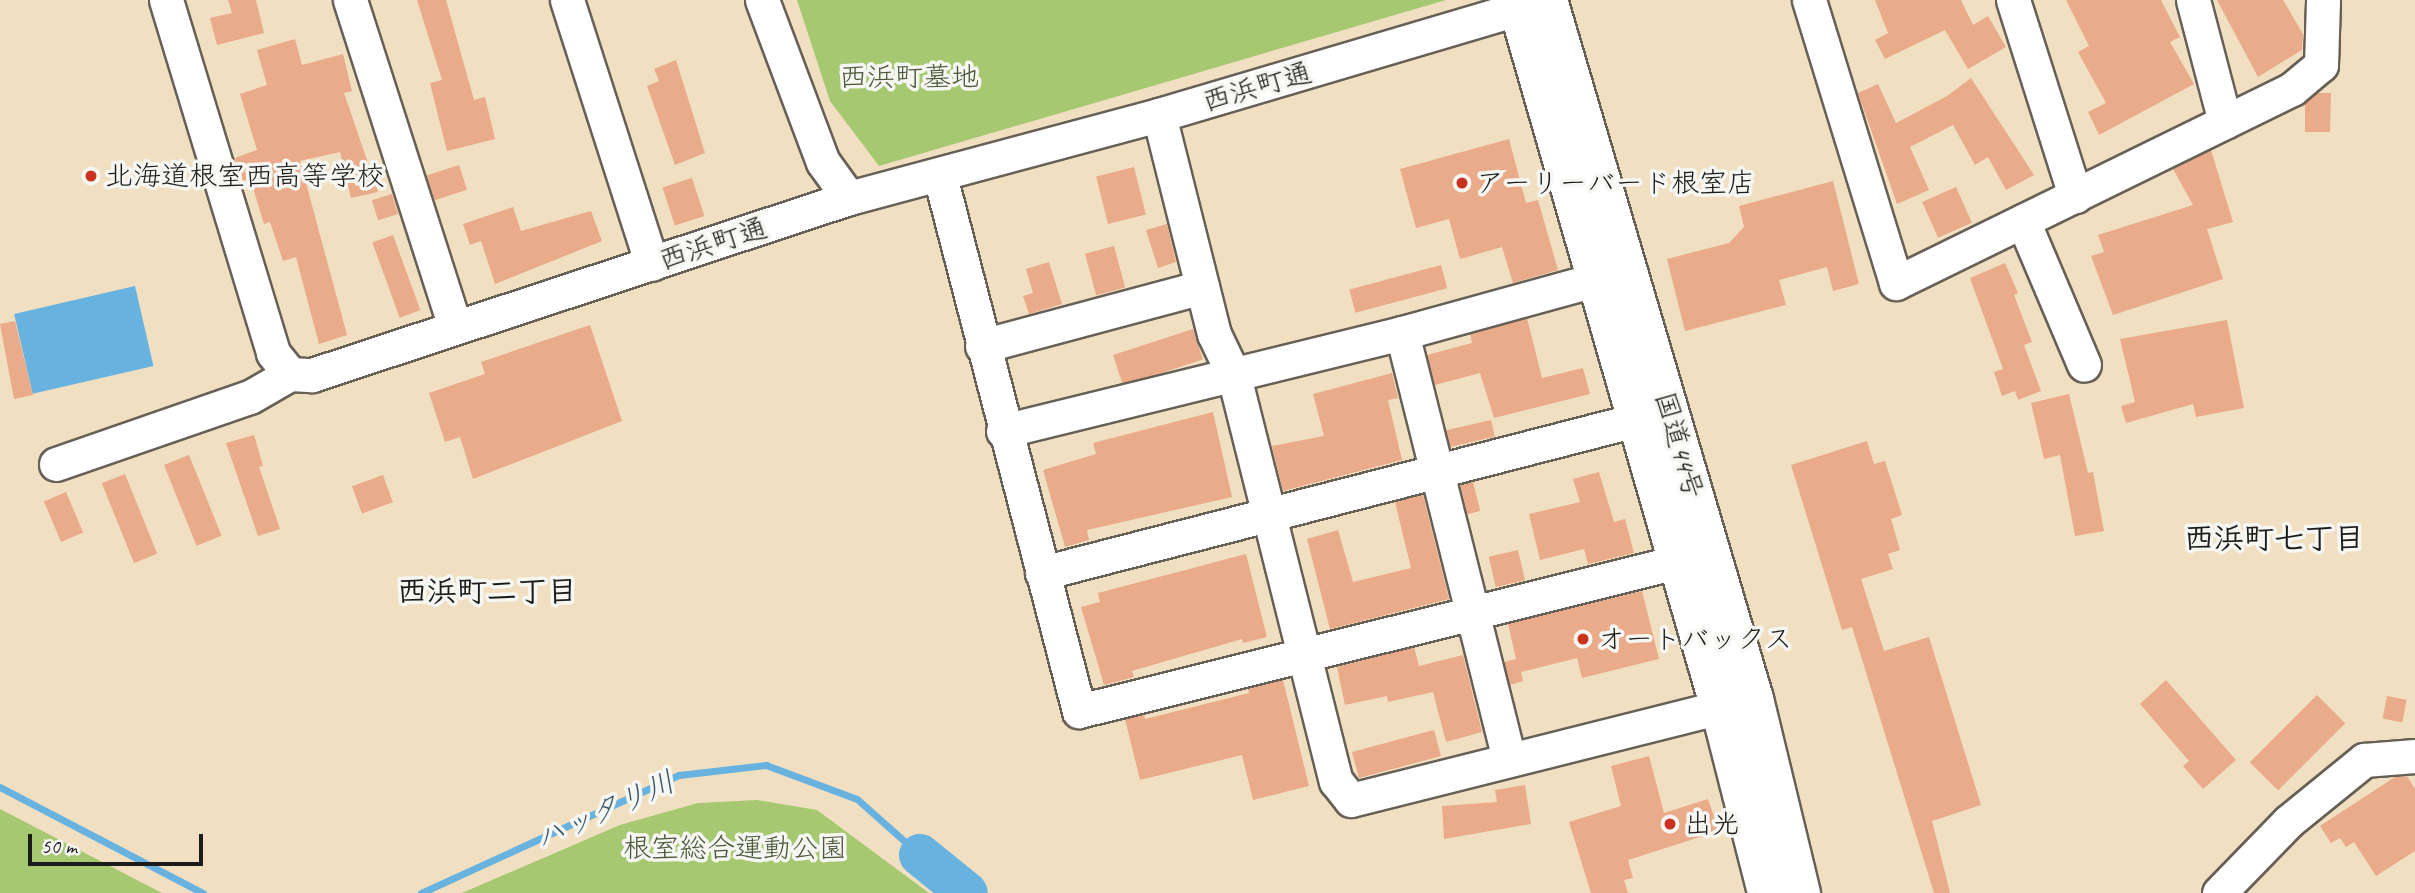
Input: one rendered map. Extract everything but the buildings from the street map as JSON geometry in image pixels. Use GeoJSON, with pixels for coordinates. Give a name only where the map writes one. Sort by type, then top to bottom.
{"type":"FeatureCollection","features":[{"type":"Feature","properties":{"kind":"highway","name":"国道44号"},"geometry":{"type":"LineString","coordinates":[[1532,3],[1595,280],[1652,416],[1677,562],[1737,703],[1767,893]]}},
{"type":"Feature","properties":{"kind":"highway","name":"国道44号"},"geometry":{"type":"LineString","coordinates":[[1532,3],[1737,703],[1801,893]]}},
{"type":"Feature","properties":{"kind":"street"},"geometry":{"type":"LineString","coordinates":[[57,464],[250,397],[290,374],[272,353],[166,0]]}},
{"type":"Feature","properties":{"kind":"street"},"geometry":{"type":"LineString","coordinates":[[350,0],[455,327]]}},
{"type":"Feature","properties":{"kind":"street"},"geometry":{"type":"LineString","coordinates":[[567,0],[652,264]]}},
{"type":"Feature","properties":{"kind":"street"},"geometry":{"type":"LineString","coordinates":[[762,0],[823,162],[849,198]]}},
{"type":"Feature","properties":{"kind":"street"},"geometry":{"type":"LineString","coordinates":[[1809,0],[1896,283],[2292,89],[2320,65],[2323,0]]}},
{"type":"Feature","properties":{"kind":"street"},"geometry":{"type":"LineString","coordinates":[[2013,0],[2075,195]]}},
{"type":"Feature","properties":{"kind":"street"},"geometry":{"type":"LineString","coordinates":[[2193,0],[2225,122]]}},
{"type":"Feature","properties":{"kind":"street","name":"西浜町通"},"geometry":{"type":"LineString","coordinates":[[290,374],[312,375],[849,198],[940,176],[1159,115],[1532,3]]}},
{"type":"Feature","properties":{"kind":"street"},"geometry":{"type":"LineString","coordinates":[[1159,115],[1214,334],[1234,376],[1336,781],[1351,800],[1737,703]]}},
{"type":"Feature","properties":{"kind":"street"},"geometry":{"type":"LineString","coordinates":[[940,176],[1003,431],[1079,711],[1677,562]]}},
{"type":"Feature","properties":{"kind":"street"},"geometry":{"type":"LineString","coordinates":[[2023,221],[2084,365]]}},
{"type":"Feature","properties":{"kind":"street"},"geometry":{"type":"LineString","coordinates":[[1003,431],[1234,376],[1595,280]]}},
{"type":"Feature","properties":{"kind":"street"},"geometry":{"type":"LineString","coordinates":[[982,346],[1202,287]]}},
{"type":"Feature","properties":{"kind":"street"},"geometry":{"type":"LineString","coordinates":[[1402,333],[1509,760]]}},
{"type":"Feature","properties":{"kind":"street"},"geometry":{"type":"LineString","coordinates":[[1042,573],[1652,416]]}},
{"type":"Feature","properties":{"kind":"street"},"geometry":{"type":"LineString","coordinates":[[2219,893],[2289,821],[2364,760],[2415,756]]}},
{"type":"Feature","properties":{"kind":"green space","name":"西浜町墓地"},"geometry":{"type":"Polygon","coordinates":[[[797,0],[1446,0],[879,166],[830,101],[797,0]]]}},
{"type":"Feature","properties":{"kind":"green space","name":"根室総合運動公園"},"geometry":{"type":"Polygon","coordinates":[[[757,800],[817,810],[929,893],[462,893],[620,825],[698,803],[757,800]]]}},
{"type":"Feature","properties":{"kind":"green space"},"geometry":{"type":"Polygon","coordinates":[[[0,809],[162,893],[0,893],[0,809]]]}},
{"type":"Feature","properties":{"kind":"water"},"geometry":{"type":"Polygon","coordinates":[[[135,286],[153,366],[33,394],[14,314],[135,286]]]}},
{"type":"Feature","properties":{"kind":"water"},"geometry":{"type":"Polygon","coordinates":[[[932,857],[976,893],[955,893],[923,863],[932,857]]]}},
{"type":"Feature","properties":{"kind":"waterway","name":"ハッタリ川"},"geometry":{"type":"LineString","coordinates":[[421,893],[679,775],[766,765],[857,799],[920,855]]}},
{"type":"Feature","properties":{"kind":"waterway","name":"ハッタリ川"},"geometry":{"type":"LineString","coordinates":[[0,787],[203,893]]}},
{"type":"Feature","properties":{"kind":"waterway","name":"ハッタリ川"},"geometry":{"type":"LineString","coordinates":[[920,855],[967,893]]}},
{"type":"Feature","properties":{"kind":"place","name":"北海道根室西高等学校"},"geometry":{"type":"Point","coordinates":[91,176]}},
{"type":"Feature","properties":{"kind":"place","name":"アーリーバード根室店"},"geometry":{"type":"Point","coordinates":[1462,183]}},
{"type":"Feature","properties":{"kind":"place","name":"オートバックス"},"geometry":{"type":"Point","coordinates":[1583,639]}},
{"type":"Feature","properties":{"kind":"place","name":"出光"},"geometry":{"type":"Point","coordinates":[1670,824]}},
{"type":"Feature","properties":{"kind":"district","name":"西浜町七丁目"},"geometry":{"type":"Point","coordinates":[2274,538]}},
{"type":"Feature","properties":{"kind":"district","name":"西浜町二丁目"},"geometry":{"type":"Point","coordinates":[487,591]}}]}
